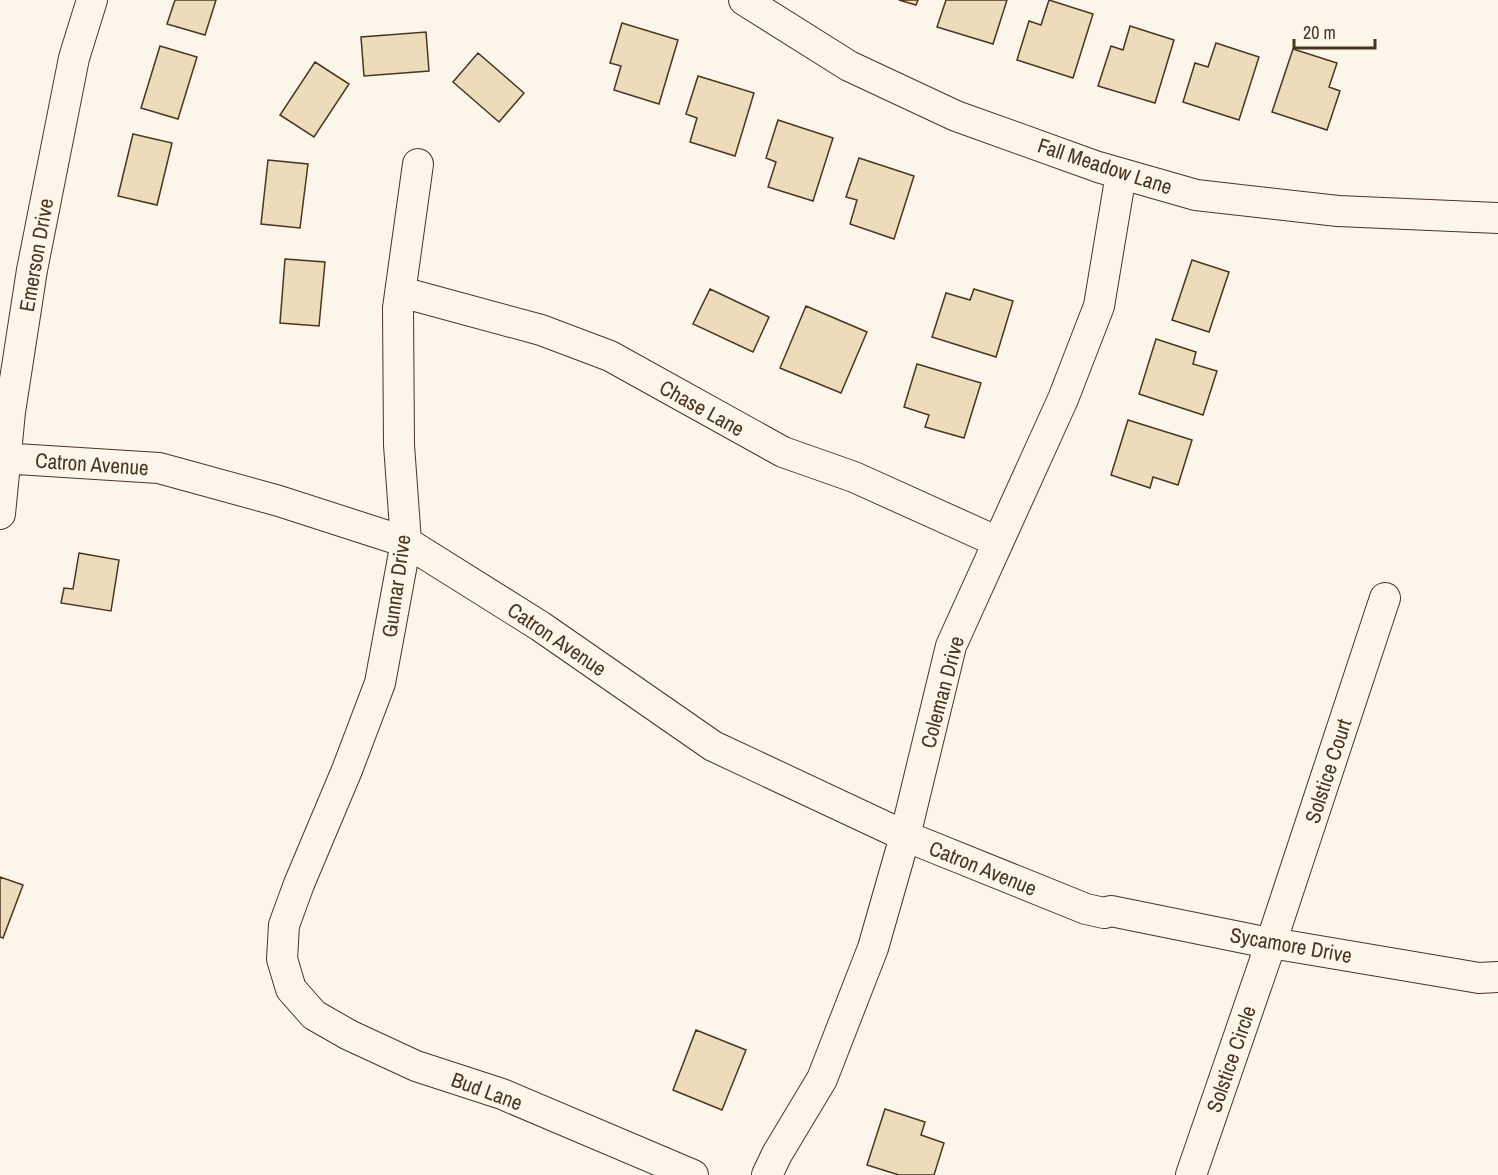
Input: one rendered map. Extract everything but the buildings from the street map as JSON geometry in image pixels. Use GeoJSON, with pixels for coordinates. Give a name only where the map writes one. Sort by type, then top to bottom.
{"type":"FeatureCollection","features":[{"type":"Feature","properties":{"kind":"street","name":"Emerson Drive"},"geometry":{"type":"LineString","coordinates":[[0,514],[3,458],[9,412],[34,259],[74,58],[92,0]]}},
{"type":"Feature","properties":{"kind":"street","name":"Fall Meadow Lane"},"geometry":{"type":"LineString","coordinates":[[744,0],[849,66],[956,116],[1121,174],[1196,195],[1338,211],[1498,218]]}},
{"type":"Feature","properties":{"kind":"street","name":"Gunnar Drive"},"geometry":{"type":"LineString","coordinates":[[291,989],[282,959],[284,925],[380,683],[406,542],[399,445],[398,308],[418,164]]}},
{"type":"Feature","properties":{"kind":"street","name":"Coleman Drive"},"geometry":{"type":"LineString","coordinates":[[767,1175],[822,1079],[873,948],[905,836],[951,646],[1063,399],[1098,306],[1121,174]]}},
{"type":"Feature","properties":{"kind":"street","name":"Chase Lane"},"geometry":{"type":"LineString","coordinates":[[400,291],[541,330],[610,356],[725,422],[783,452],[854,477],[998,542]]}},
{"type":"Feature","properties":{"kind":"street","name":"Catron Avenue"},"geometry":{"type":"LineString","coordinates":[[3,458],[159,468],[279,501],[406,542],[540,626],[713,746],[905,836],[1086,909]]}},
{"type":"Feature","properties":{"kind":"street","name":"Solstice Court"},"geometry":{"type":"LineString","coordinates":[[1272,943],[1385,598]]}},
{"type":"Feature","properties":{"kind":"street","name":"Sycamore Drive"},"geometry":{"type":"LineString","coordinates":[[1086,909],[1104,913],[1111,911],[1272,943],[1479,978],[1498,977]]}},
{"type":"Feature","properties":{"kind":"street","name":"Solstice Circle"},"geometry":{"type":"LineString","coordinates":[[1191,1175],[1272,943]]}},
{"type":"Feature","properties":{"kind":"street","name":"Bud Lane"},"geometry":{"type":"LineString","coordinates":[[291,989],[314,1015],[358,1040],[416,1066],[502,1094],[693,1175]]}}]}
